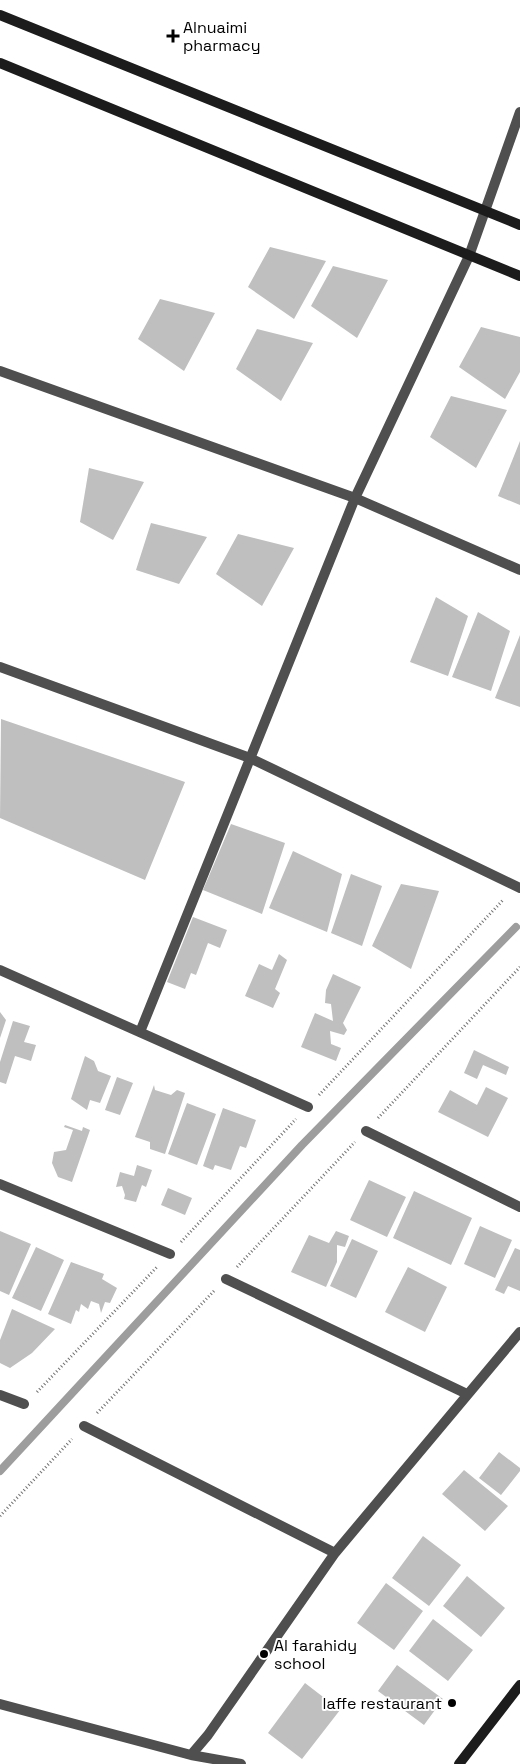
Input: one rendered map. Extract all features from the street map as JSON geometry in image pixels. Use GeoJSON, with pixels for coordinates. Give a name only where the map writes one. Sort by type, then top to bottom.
{"type":"FeatureCollection","features":[{"type":"Feature","properties":{"kind":"street"},"geometry":{"type":"LineString","coordinates":[[0,16],[520,226]]}},
{"type":"Feature","properties":{"kind":"street"},"geometry":{"type":"LineString","coordinates":[[0,62],[520,276]]}},
{"type":"Feature","properties":{"kind":"street"},"geometry":{"type":"LineString","coordinates":[[140,1032],[355,498],[469,256],[520,112]]}},
{"type":"Feature","properties":{"kind":"street"},"geometry":{"type":"LineString","coordinates":[[0,371],[355,498],[520,570]]}},
{"type":"Feature","properties":{"kind":"street"},"geometry":{"type":"LineString","coordinates":[[0,667],[250,758],[518,887]]}},
{"type":"Feature","properties":{"kind":"street"},"geometry":{"type":"LineString","coordinates":[[0,970],[308,1107]]}},
{"type":"Feature","properties":{"kind":"street"},"geometry":{"type":"LineString","coordinates":[[366,1131],[520,1207]]}},
{"type":"Feature","properties":{"kind":"street"},"geometry":{"type":"LineString","coordinates":[[0,1184],[170,1254]]}},
{"type":"Feature","properties":{"kind":"street"},"geometry":{"type":"LineString","coordinates":[[226,1279],[467,1394]]}},
{"type":"Feature","properties":{"kind":"street"},"geometry":{"type":"LineString","coordinates":[[192,1755],[335,1553],[520,1332]]}},
{"type":"Feature","properties":{"kind":"street"},"geometry":{"type":"LineString","coordinates":[[0,1394],[24,1404]]}},
{"type":"Feature","properties":{"kind":"street"},"geometry":{"type":"LineString","coordinates":[[84,1426],[335,1553]]}},
{"type":"Feature","properties":{"kind":"street"},"geometry":{"type":"LineString","coordinates":[[459,1764],[520,1686]]}},
{"type":"Feature","properties":{"kind":"street"},"geometry":{"type":"LineString","coordinates":[[0,1704],[192,1755],[241,1764]]}},
{"type":"Feature","properties":{"kind":"path"},"geometry":{"type":"LineString","coordinates":[[24,1404],[170,1254],[518,887]]}},
{"type":"Feature","properties":{"kind":"path"},"geometry":{"type":"LineString","coordinates":[[0,1516],[520,967]]}},
{"type":"Feature","properties":{"kind":"building"},"geometry":{"type":"Polygon","coordinates":[[[270,247],[326,261],[294,319],[248,287],[270,247]]]}},
{"type":"Feature","properties":{"kind":"building"},"geometry":{"type":"Polygon","coordinates":[[[333,266],[388,280],[357,338],[311,306],[333,266]]]}},
{"type":"Feature","properties":{"kind":"building"},"geometry":{"type":"Polygon","coordinates":[[[160,299],[215,313],[184,371],[138,339],[160,299]]]}},
{"type":"Feature","properties":{"kind":"building"},"geometry":{"type":"Polygon","coordinates":[[[481,327],[520,337],[520,372],[505,399],[459,367],[481,327]]]}},
{"type":"Feature","properties":{"kind":"building"},"geometry":{"type":"Polygon","coordinates":[[[257,329],[313,343],[281,401],[236,369],[257,329]]]}},
{"type":"Feature","properties":{"kind":"building"},"geometry":{"type":"Polygon","coordinates":[[[451,396],[507,410],[476,468],[430,437],[451,396]]]}},
{"type":"Feature","properties":{"kind":"building"},"geometry":{"type":"Polygon","coordinates":[[[520,441],[520,505],[498,496],[520,441]]]}},
{"type":"Feature","properties":{"kind":"building"},"geometry":{"type":"Polygon","coordinates":[[[89,468],[144,482],[113,540],[80,522],[89,468]]]}},
{"type":"Feature","properties":{"kind":"building"},"geometry":{"type":"Polygon","coordinates":[[[151,523],[207,537],[179,584],[136,570],[151,523]]]}},
{"type":"Feature","properties":{"kind":"building"},"geometry":{"type":"Polygon","coordinates":[[[238,534],[294,548],[262,606],[216,574],[238,534]]]}},
{"type":"Feature","properties":{"kind":"building"},"geometry":{"type":"Polygon","coordinates":[[[436,597],[468,616],[448,676],[410,662],[436,597]]]}},
{"type":"Feature","properties":{"kind":"building"},"geometry":{"type":"Polygon","coordinates":[[[478,612],[510,631],[491,691],[452,677],[478,612]]]}},
{"type":"Feature","properties":{"kind":"building"},"geometry":{"type":"Polygon","coordinates":[[[520,635],[520,707],[495,698],[520,635]]]}},
{"type":"Feature","properties":{"kind":"building"},"geometry":{"type":"Polygon","coordinates":[[[1,719],[185,782],[145,880],[0,818],[1,719]]]}},
{"type":"Feature","properties":{"kind":"building"},"geometry":{"type":"Polygon","coordinates":[[[231,824],[285,843],[262,914],[203,890],[231,824]]]}},
{"type":"Feature","properties":{"kind":"building"},"geometry":{"type":"Polygon","coordinates":[[[293,851],[342,874],[327,932],[269,908],[293,851]]]}},
{"type":"Feature","properties":{"kind":"building"},"geometry":{"type":"Polygon","coordinates":[[[351,874],[382,886],[362,946],[331,933],[351,874]]]}},
{"type":"Feature","properties":{"kind":"building"},"geometry":{"type":"Polygon","coordinates":[[[401,884],[439,891],[411,969],[372,946],[401,884]]]}},
{"type":"Feature","properties":{"kind":"building"},"geometry":{"type":"Polygon","coordinates":[[[193,917],[227,930],[220,948],[208,943],[196,975],[191,973],[185,989],[167,982],[193,917]]]}},
{"type":"Feature","properties":{"kind":"building"},"geometry":{"type":"Polygon","coordinates":[[[279,954],[287,960],[275,989],[280,993],[273,1008],[245,996],[259,964],[272,970],[279,954]]]}},
{"type":"Feature","properties":{"kind":"building"},"geometry":{"type":"Polygon","coordinates":[[[333,974],[361,987],[343,1023],[347,1030],[344,1035],[330,1031],[331,1044],[341,1048],[336,1061],[301,1047],[315,1013],[333,1021],[331,1004],[325,1003],[326,990],[333,974]]]}},
{"type":"Feature","properties":{"kind":"building"},"geometry":{"type":"Polygon","coordinates":[[[0,1012],[6,1020],[0,1038],[0,1012]]]}},
{"type":"Feature","properties":{"kind":"building"},"geometry":{"type":"Polygon","coordinates":[[[13,1021],[30,1026],[24,1042],[36,1045],[31,1061],[15,1056],[6,1084],[0,1082],[0,1062],[13,1021]]]}},
{"type":"Feature","properties":{"kind":"building"},"geometry":{"type":"Polygon","coordinates":[[[474,1050],[509,1067],[506,1075],[483,1065],[477,1079],[464,1073],[474,1050]]]}},
{"type":"Feature","properties":{"kind":"building"},"geometry":{"type":"Polygon","coordinates":[[[85,1056],[94,1061],[98,1071],[111,1076],[100,1103],[90,1100],[87,1110],[71,1099],[85,1056]]]}},
{"type":"Feature","properties":{"kind":"building"},"geometry":{"type":"Polygon","coordinates":[[[117,1077],[133,1083],[120,1115],[105,1110],[117,1077]]]}},
{"type":"Feature","properties":{"kind":"building"},"geometry":{"type":"Polygon","coordinates":[[[154,1085],[155,1090],[171,1095],[177,1090],[185,1093],[165,1154],[150,1149],[150,1142],[135,1137],[154,1085]]]}},
{"type":"Feature","properties":{"kind":"building"},"geometry":{"type":"Polygon","coordinates":[[[486,1087],[508,1098],[488,1137],[438,1112],[450,1090],[477,1105],[486,1087]]]}},
{"type":"Feature","properties":{"kind":"building"},"geometry":{"type":"Polygon","coordinates":[[[187,1103],[216,1114],[197,1165],[168,1154],[187,1103]]]}},
{"type":"Feature","properties":{"kind":"building"},"geometry":{"type":"Polygon","coordinates":[[[223,1108],[256,1120],[246,1148],[240,1146],[231,1170],[215,1165],[213,1170],[203,1166],[223,1108]]]}},
{"type":"Feature","properties":{"kind":"building"},"geometry":{"type":"Polygon","coordinates":[[[65,1125],[82,1131],[83,1127],[90,1130],[72,1182],[58,1177],[52,1163],[54,1152],[66,1150],[73,1130],[64,1127],[65,1125]]]}},
{"type":"Feature","properties":{"kind":"building"},"geometry":{"type":"Polygon","coordinates":[[[137,1165],[152,1170],[146,1187],[142,1185],[136,1202],[124,1199],[125,1195],[122,1186],[116,1187],[120,1172],[134,1176],[137,1165]]]}},
{"type":"Feature","properties":{"kind":"building"},"geometry":{"type":"Polygon","coordinates":[[[369,1180],[406,1197],[387,1237],[350,1220],[369,1180]]]}},
{"type":"Feature","properties":{"kind":"building"},"geometry":{"type":"Polygon","coordinates":[[[168,1188],[192,1198],[185,1215],[161,1205],[168,1188]]]}},
{"type":"Feature","properties":{"kind":"building"},"geometry":{"type":"Polygon","coordinates":[[[414,1191],[472,1218],[451,1265],[393,1238],[414,1191]]]}},
{"type":"Feature","properties":{"kind":"building"},"geometry":{"type":"Polygon","coordinates":[[[480,1226],[512,1240],[495,1278],[464,1264],[480,1226]]]}},
{"type":"Feature","properties":{"kind":"building"},"geometry":{"type":"Polygon","coordinates":[[[0,1231],[31,1244],[9,1295],[0,1291],[0,1231]]]}},
{"type":"Feature","properties":{"kind":"building"},"geometry":{"type":"Polygon","coordinates":[[[336,1231],[349,1236],[345,1247],[337,1245],[337,1262],[326,1287],[291,1272],[309,1235],[329,1243],[336,1231]]]}},
{"type":"Feature","properties":{"kind":"building"},"geometry":{"type":"Polygon","coordinates":[[[352,1239],[378,1251],[356,1298],[330,1286],[352,1239]]]}},
{"type":"Feature","properties":{"kind":"building"},"geometry":{"type":"Polygon","coordinates":[[[36,1247],[64,1260],[41,1311],[12,1298],[36,1247]]]}},
{"type":"Feature","properties":{"kind":"building"},"geometry":{"type":"Polygon","coordinates":[[[515,1248],[520,1250],[520,1291],[508,1286],[504,1294],[495,1290],[515,1248]]]}},
{"type":"Feature","properties":{"kind":"building"},"geometry":{"type":"Polygon","coordinates":[[[71,1262],[104,1274],[102,1279],[117,1288],[110,1303],[105,1302],[101,1313],[99,1304],[91,1301],[88,1309],[81,1304],[79,1312],[76,1310],[71,1324],[48,1314],[71,1262]]]}},
{"type":"Feature","properties":{"kind":"building"},"geometry":{"type":"Polygon","coordinates":[[[408,1267],[447,1287],[425,1332],[385,1312],[408,1267]]]}},
{"type":"Feature","properties":{"kind":"building"},"geometry":{"type":"Polygon","coordinates":[[[12,1309],[55,1329],[32,1353],[10,1368],[0,1363],[0,1340],[12,1309]]]}},
{"type":"Feature","properties":{"kind":"building"},"geometry":{"type":"Polygon","coordinates":[[[499,1452],[520,1468],[520,1471],[501,1495],[479,1478],[499,1452]]]}},
{"type":"Feature","properties":{"kind":"building"},"geometry":{"type":"Polygon","coordinates":[[[464,1470],[508,1506],[485,1531],[442,1494],[464,1470]]]}},
{"type":"Feature","properties":{"kind":"building"},"geometry":{"type":"Polygon","coordinates":[[[423,1536],[461,1565],[429,1606],[392,1578],[423,1536]]]}},
{"type":"Feature","properties":{"kind":"building"},"geometry":{"type":"Polygon","coordinates":[[[467,1576],[505,1608],[481,1637],[443,1606],[467,1576]]]}},
{"type":"Feature","properties":{"kind":"building"},"geometry":{"type":"Polygon","coordinates":[[[386,1583],[423,1611],[394,1650],[357,1623],[386,1583]]]}},
{"type":"Feature","properties":{"kind":"building"},"geometry":{"type":"Polygon","coordinates":[[[433,1619],[473,1650],[448,1681],[409,1651],[433,1619]]]}},
{"type":"Feature","properties":{"kind":"building"},"geometry":{"type":"Polygon","coordinates":[[[397,1665],[443,1699],[424,1725],[378,1691],[397,1665]]]}},
{"type":"Feature","properties":{"kind":"building"},"geometry":{"type":"Polygon","coordinates":[[[305,1683],[340,1710],[302,1759],[268,1733],[305,1683]]]}},
{"type":"Feature","properties":{"kind":"waterway"},"geometry":{"type":"LineString","coordinates":[[0,1471],[302,1145],[516,927]]}},
{"type":"Feature","properties":{"kind":"place","name":"Alnuaimi pharmacy"},"geometry":{"type":"Point","coordinates":[173,36]}},
{"type":"Feature","properties":{"kind":"place","name":"Al farahidy school"},"geometry":{"type":"Point","coordinates":[264,1654]}},
{"type":"Feature","properties":{"kind":"place","name":"laffe restaurant"},"geometry":{"type":"Point","coordinates":[452,1703]}}]}
